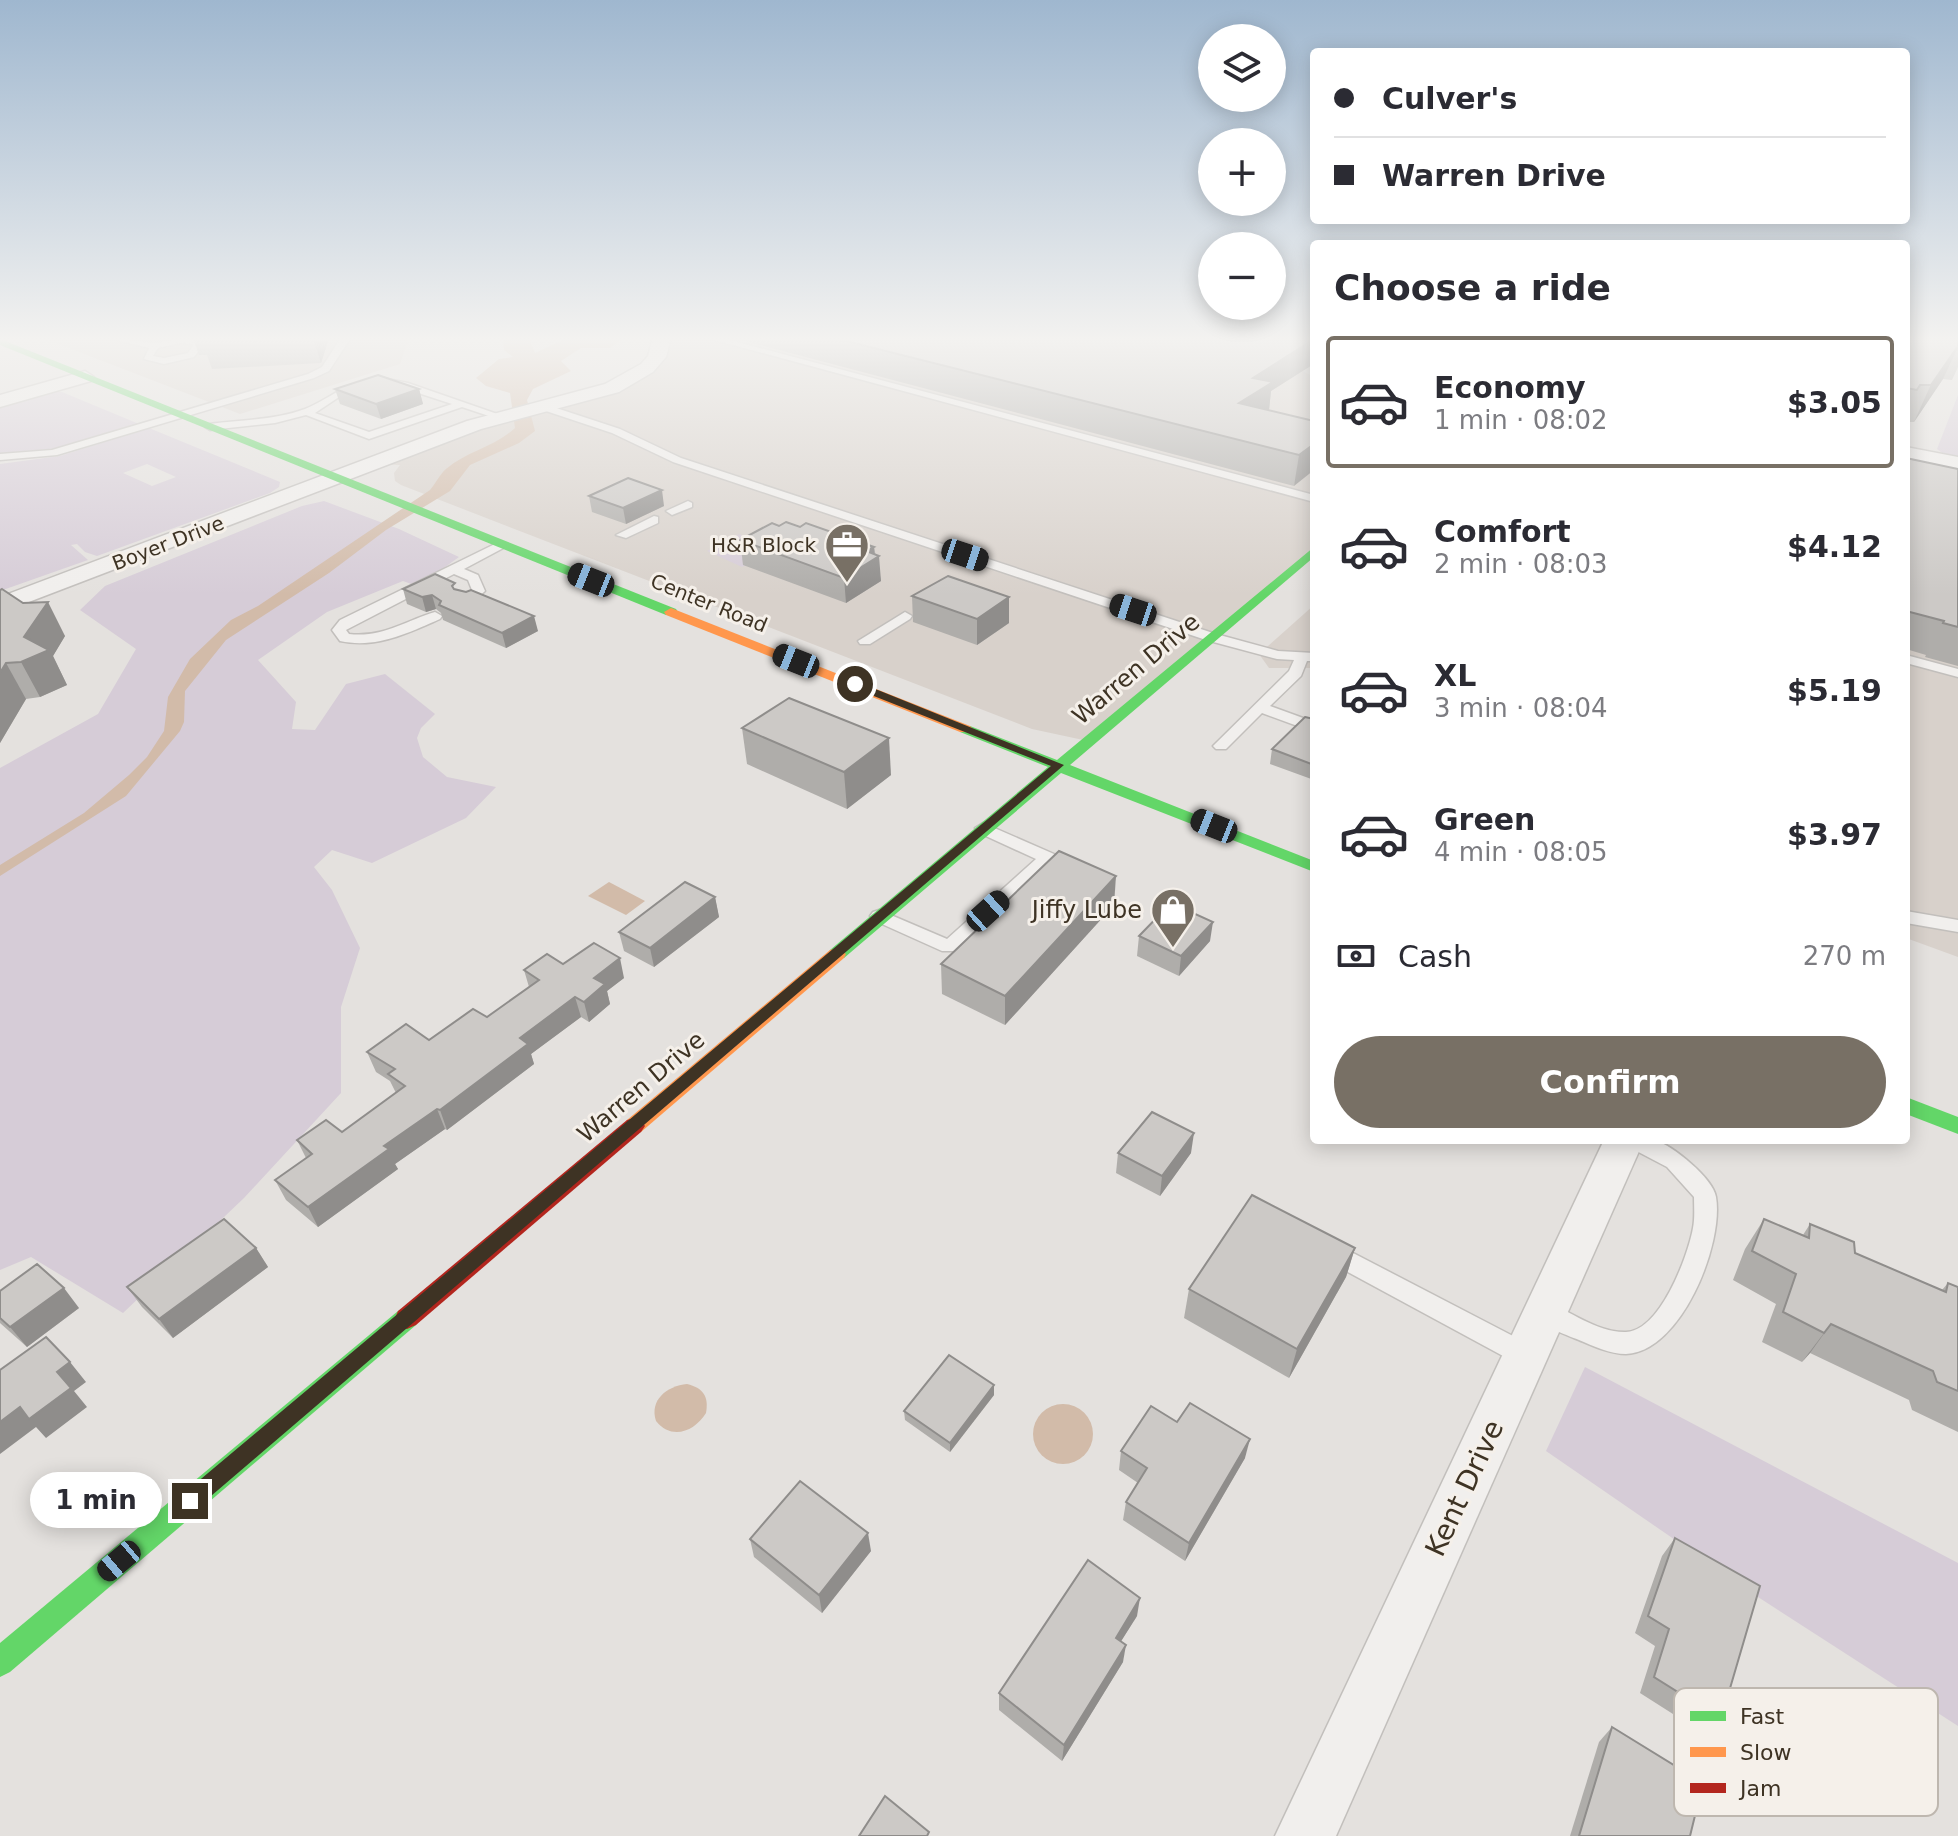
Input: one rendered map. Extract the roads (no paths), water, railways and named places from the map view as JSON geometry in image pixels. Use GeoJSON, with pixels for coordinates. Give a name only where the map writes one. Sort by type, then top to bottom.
{"type":"FeatureCollection","features":[{"type":"Feature","properties":{"kind":"main road","name":"Center Road"},"geometry":{"type":"LineString","coordinates":[[202,424],[336,480],[1310,866]]}},
{"type":"Feature","properties":{"kind":"main road","name":"Warren Drive"},"geometry":{"type":"LineString","coordinates":[[0,1662],[1310,554]]}},
{"type":"Feature","properties":{"kind":"main road"},"geometry":{"type":"LineString","coordinates":[[1910,1107],[1958,1126]]}},
{"type":"Feature","properties":{"kind":"street","name":"Boyer Drive"},"geometry":{"type":"LineString","coordinates":[[0,606],[490,424]]}},
{"type":"Feature","properties":{"kind":"street"},"geometry":{"type":"LineString","coordinates":[[1910,454],[1955,463]]}},
{"type":"Feature","properties":{"kind":"street","name":"Kent Drive"},"geometry":{"type":"LineString","coordinates":[[1305,1836],[1622,1144]]}},
{"type":"Feature","properties":{"kind":"lane"},"geometry":{"type":"LineString","coordinates":[[0,457],[53,453],[148,424]]}},
{"type":"Feature","properties":{"kind":"lane"},"geometry":{"type":"LineString","coordinates":[[210,427],[241,424]]}},
{"type":"Feature","properties":{"kind":"lane"},"geometry":{"type":"LineString","coordinates":[[335,424],[369,436],[405,424]]}},
{"type":"Feature","properties":{"kind":"lane"},"geometry":{"type":"LineString","coordinates":[[580,424],[616,431],[677,460],[1211,637],[1277,655],[1308,656]]}},
{"type":"Feature","properties":{"kind":"lane"},"geometry":{"type":"LineString","coordinates":[[1032,424],[1310,498]]}},
{"type":"Feature","properties":{"kind":"lane"},"geometry":{"type":"LineString","coordinates":[[672,511],[688,505]]}},
{"type":"Feature","properties":{"kind":"lane"},"geometry":{"type":"LineString","coordinates":[[622,535],[654,520]]}},
{"type":"Feature","properties":{"kind":"lane"},"geometry":{"type":"LineString","coordinates":[[435,616],[384,638],[364,642],[345,638],[339,630],[345,623],[503,545]]}},
{"type":"Feature","properties":{"kind":"lane"},"geometry":{"type":"LineString","coordinates":[[456,570],[473,578],[479,591],[466,601]]}},
{"type":"Feature","properties":{"kind":"lane"},"geometry":{"type":"LineString","coordinates":[[865,641],[905,616]]}},
{"type":"Feature","properties":{"kind":"lane"},"geometry":{"type":"LineString","coordinates":[[1221,746],[1296,673],[1308,656]]}},
{"type":"Feature","properties":{"kind":"lane"},"geometry":{"type":"LineString","coordinates":[[1910,660],[1958,673]]}},
{"type":"Feature","properties":{"kind":"lane"},"geometry":{"type":"LineString","coordinates":[[1296,673],[1310,676]]}},
{"type":"Feature","properties":{"kind":"lane"},"geometry":{"type":"LineString","coordinates":[[1260,707],[1306,724]]}},
{"type":"Feature","properties":{"kind":"lane"},"geometry":{"type":"LineString","coordinates":[[879,916],[949,947],[1048,858],[983,828]]}},
{"type":"Feature","properties":{"kind":"lane"},"geometry":{"type":"LineString","coordinates":[[1287,857],[1310,858]]}},
{"type":"Feature","properties":{"kind":"lane"},"geometry":{"type":"LineString","coordinates":[[1910,918],[1958,926]]}},
{"type":"Feature","properties":{"kind":"lane"},"geometry":{"type":"LineString","coordinates":[[1314,1243],[1535,1334],[1592,1334],[1628,1343],[1656,1331],[1675,1307],[1705,1230],[1705,1194],[1675,1161],[1643,1144]]}},
{"type":"Feature","properties":{"kind":"place","name":"H&R Block"},"geometry":{"type":"Point","coordinates":[847,584]}},
{"type":"Feature","properties":{"kind":"place","name":"Jiffy Lube"},"geometry":{"type":"Point","coordinates":[1173,949]}}]}
